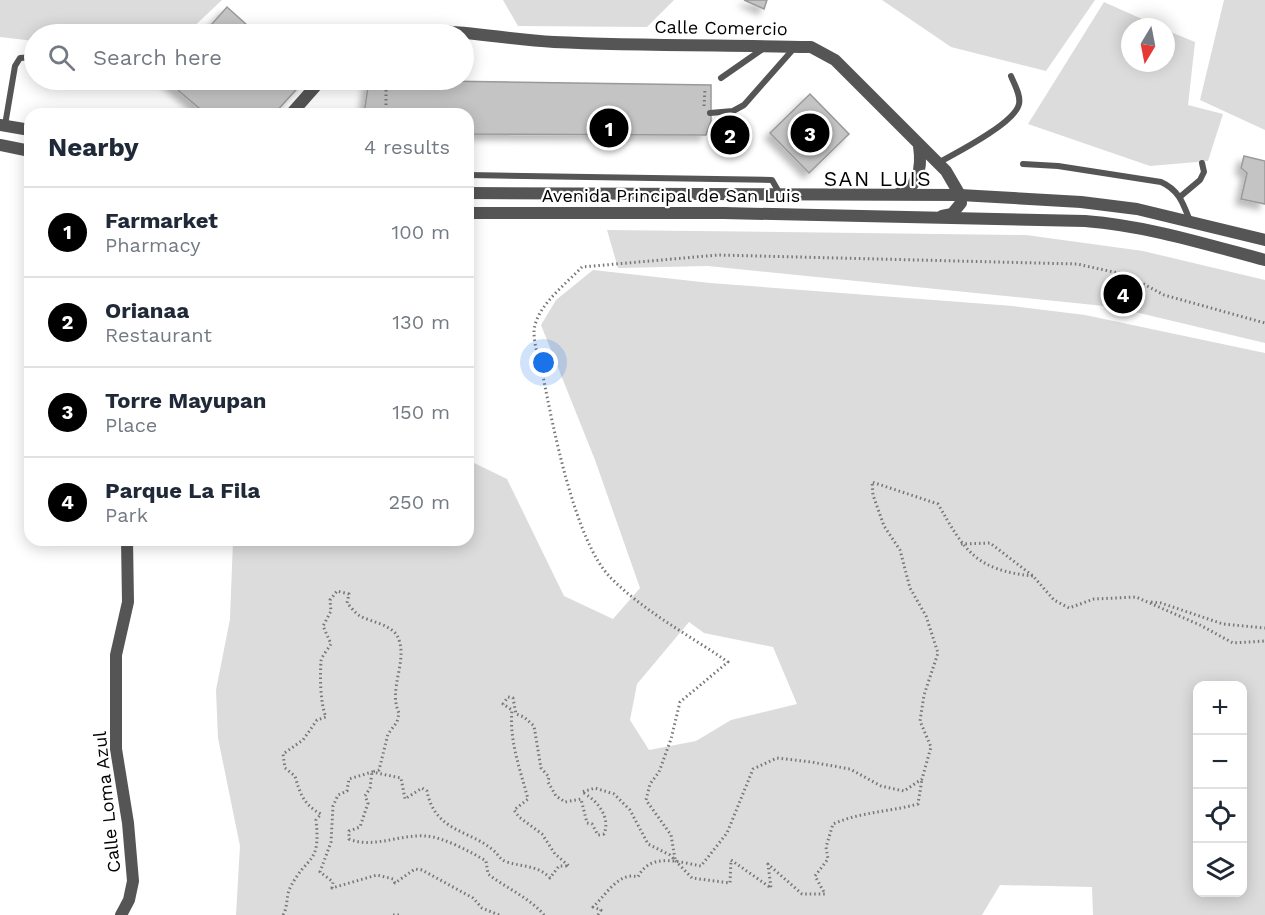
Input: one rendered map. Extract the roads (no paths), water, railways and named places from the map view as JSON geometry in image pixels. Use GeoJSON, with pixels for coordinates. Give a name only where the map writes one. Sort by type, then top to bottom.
{"type":"FeatureCollection","features":[{"type":"Feature","properties":{"kind":"street","name":"Calle Comercio"},"geometry":{"type":"LineString","coordinates":[[474,33],[551,42],[811,47],[835,60],[946,171],[960,195]]}},
{"type":"Feature","properties":{"kind":"street"},"geometry":{"type":"LineString","coordinates":[[296,108],[312,90]]}},
{"type":"Feature","properties":{"kind":"street"},"geometry":{"type":"LineString","coordinates":[[2,126],[24,129]]}},
{"type":"Feature","properties":{"kind":"street"},"geometry":{"type":"LineString","coordinates":[[0,145],[24,150]]}},
{"type":"Feature","properties":{"kind":"street"},"geometry":{"type":"LineString","coordinates":[[894,195],[907,191],[918,176],[921,163],[919,146]]}},
{"type":"Feature","properties":{"kind":"street","name":"Avenida Principal de San Luis"},"geometry":{"type":"LineString","coordinates":[[474,193],[960,195],[1027,198],[1137,209],[1265,240]]}},
{"type":"Feature","properties":{"kind":"street"},"geometry":{"type":"LineString","coordinates":[[935,218],[952,214],[957,209],[960,195]]}},
{"type":"Feature","properties":{"kind":"street"},"geometry":{"type":"LineString","coordinates":[[1026,221],[1014,213],[1013,209],[1014,205],[1027,198]]}},
{"type":"Feature","properties":{"kind":"street","name":"Avenida Principal de San Luis"},"geometry":{"type":"LineString","coordinates":[[474,213],[724,213],[1126,224],[1176,234],[1265,260]]}},
{"type":"Feature","properties":{"kind":"street","name":"Calle Loma Azul"},"geometry":{"type":"LineString","coordinates":[[121,915],[129,900],[133,881],[128,823],[116,749],[116,655],[128,602],[127,546]]}},
{"type":"Feature","properties":{"kind":"lane"},"geometry":{"type":"LineString","coordinates":[[720,78],[767,45]]}},
{"type":"Feature","properties":{"kind":"lane"},"geometry":{"type":"LineString","coordinates":[[710,112],[733,111],[744,105],[796,46]]}},
{"type":"Feature","properties":{"kind":"lane"},"geometry":{"type":"LineString","coordinates":[[2,126],[15,66],[20,58],[24,58]]}},
{"type":"Feature","properties":{"kind":"lane"},"geometry":{"type":"LineString","coordinates":[[938,163],[983,139],[1017,109],[1020,101],[1011,76]]}},
{"type":"Feature","properties":{"kind":"lane"},"geometry":{"type":"LineString","coordinates":[[1181,196],[1200,180],[1204,172],[1202,163]]}},
{"type":"Feature","properties":{"kind":"lane"},"geometry":{"type":"LineString","coordinates":[[1023,164],[1058,166],[1161,182],[1174,188],[1181,196],[1190,222]]}},
{"type":"Feature","properties":{"kind":"lane"},"geometry":{"type":"LineString","coordinates":[[474,176],[772,180],[780,194]]}},
{"type":"Feature","properties":{"kind":"place","name":"Farmarket"},"geometry":{"type":"Point","coordinates":[609,128]}},
{"type":"Feature","properties":{"kind":"place","name":"Torre Mayupan"},"geometry":{"type":"Point","coordinates":[810,133]}},
{"type":"Feature","properties":{"kind":"place","name":"Orianaa"},"geometry":{"type":"Point","coordinates":[730,135]}},
{"type":"Feature","properties":{"kind":"place","name":"Parque La Fila"},"geometry":{"type":"Point","coordinates":[1123,294]}},
{"type":"Feature","properties":{"kind":"district","name":"SAN LUIS"},"geometry":{"type":"Point","coordinates":[878,179]}}]}
